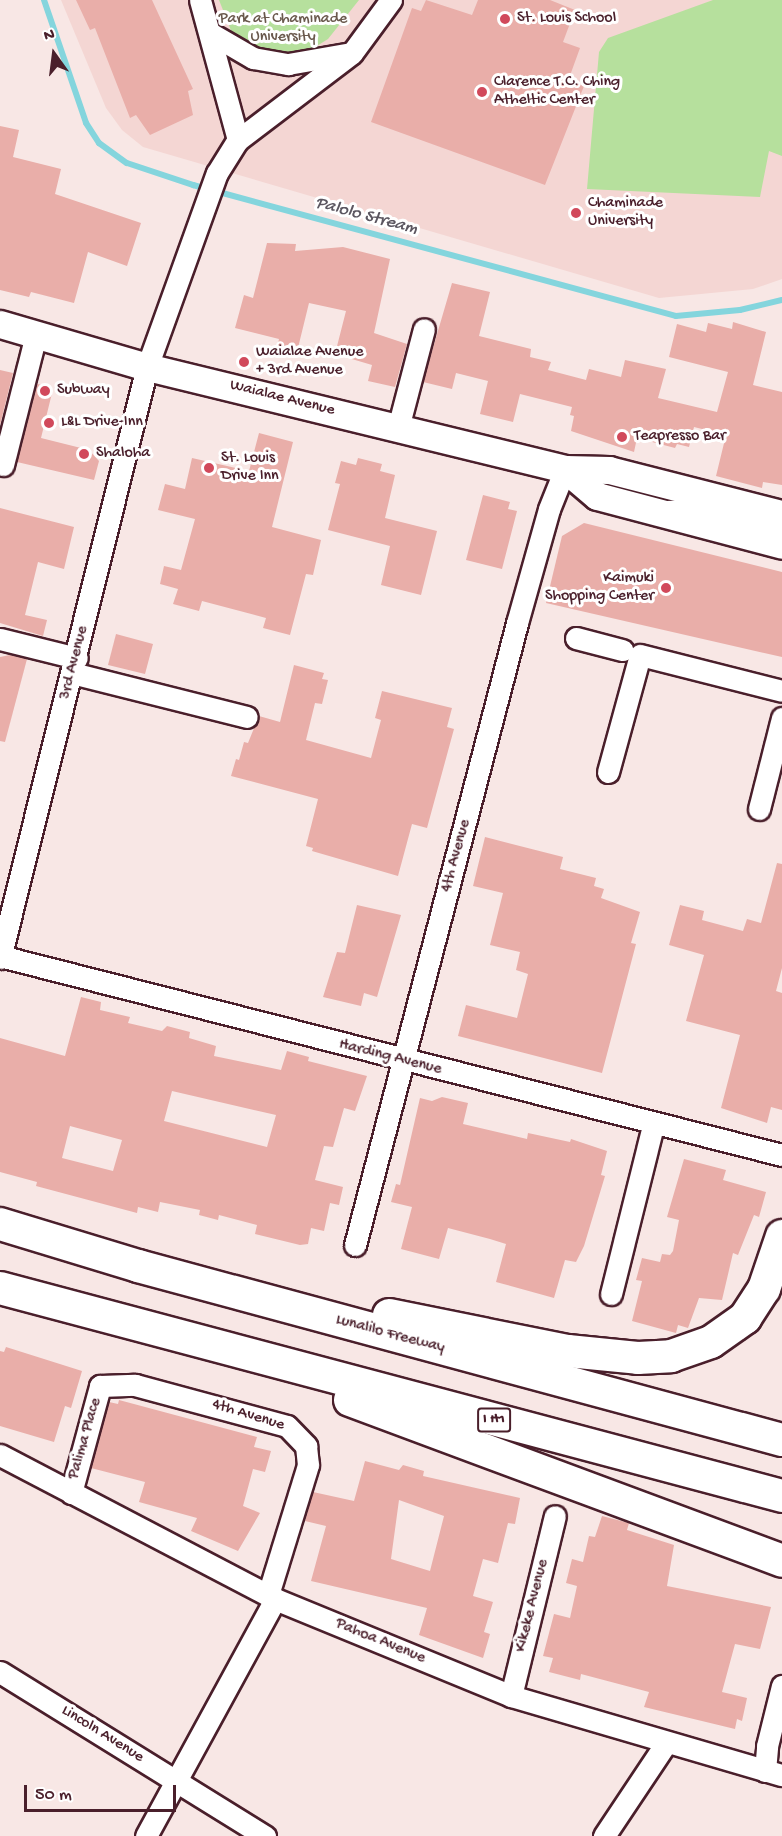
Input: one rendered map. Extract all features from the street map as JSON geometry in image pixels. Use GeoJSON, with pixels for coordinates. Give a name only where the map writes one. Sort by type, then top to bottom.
{"type":"FeatureCollection","features":[{"type":"Feature","properties":{"kind":"highway","name":"Lunalilo Freeway"},"geometry":{"type":"LineString","coordinates":[[0,1224],[138,1266],[782,1440]]}},
{"type":"Feature","properties":{"kind":"highway"},"geometry":{"type":"LineString","coordinates":[[138,1266],[568,1351],[657,1358],[700,1347],[745,1318],[764,1289],[782,1236]]}},
{"type":"Feature","properties":{"kind":"highway","name":"I H1"},"geometry":{"type":"LineString","coordinates":[[0,1288],[782,1496]]}},
{"type":"Feature","properties":{"kind":"highway"},"geometry":{"type":"LineString","coordinates":[[206,1344],[443,1437],[782,1561]]}},
{"type":"Feature","properties":{"kind":"main road","name":"Waialae Avenue"},"geometry":{"type":"LineString","coordinates":[[0,324],[147,367],[565,469],[609,470],[782,514]]}},
{"type":"Feature","properties":{"kind":"main road","name":"Waialae Avenue"},"geometry":{"type":"LineString","coordinates":[[565,469],[597,496],[782,545]]}},
{"type":"Feature","properties":{"kind":"street"},"geometry":{"type":"LineString","coordinates":[[200,0],[238,140],[352,53],[391,0]]}},
{"type":"Feature","properties":{"kind":"street"},"geometry":{"type":"LineString","coordinates":[[210,33],[253,58],[288,64],[352,53]]}},
{"type":"Feature","properties":{"kind":"street","name":"3rd Avenue"},"geometry":{"type":"LineString","coordinates":[[0,957],[75,665],[147,367],[192,236],[217,173],[238,140]]}},
{"type":"Feature","properties":{"kind":"street"},"geometry":{"type":"LineString","coordinates":[[398,428],[424,328]]}},
{"type":"Feature","properties":{"kind":"street"},"geometry":{"type":"LineString","coordinates":[[3,465],[36,334]]}},
{"type":"Feature","properties":{"kind":"street","name":"4th Avenue"},"geometry":{"type":"LineString","coordinates":[[355,1245],[520,613],[549,509],[565,469]]}},
{"type":"Feature","properties":{"kind":"street"},"geometry":{"type":"LineString","coordinates":[[655,511],[709,509],[782,528]]}},
{"type":"Feature","properties":{"kind":"street"},"geometry":{"type":"LineString","coordinates":[[576,638],[782,691]]}},
{"type":"Feature","properties":{"kind":"street"},"geometry":{"type":"LineString","coordinates":[[0,639],[75,665],[247,717]]}},
{"type":"Feature","properties":{"kind":"street"},"geometry":{"type":"LineString","coordinates":[[608,772],[631,653]]}},
{"type":"Feature","properties":{"kind":"street"},"geometry":{"type":"LineString","coordinates":[[759,809],[782,718]]}},
{"type":"Feature","properties":{"kind":"street","name":"Harding Avenue"},"geometry":{"type":"LineString","coordinates":[[0,957],[653,1125],[782,1155]]}},
{"type":"Feature","properties":{"kind":"street"},"geometry":{"type":"LineString","coordinates":[[611,1294],[653,1125]]}},
{"type":"Feature","properties":{"kind":"street","name":"4th Avenue"},"geometry":{"type":"LineString","coordinates":[[100,1386],[135,1386],[277,1421],[302,1438],[309,1455],[272,1597],[177,1782],[146,1836]]}},
{"type":"Feature","properties":{"kind":"street","name":"Palima Place"},"geometry":{"type":"LineString","coordinates":[[71,1493],[100,1386]]}},
{"type":"Feature","properties":{"kind":"street","name":"Pahoa Avenue"},"geometry":{"type":"LineString","coordinates":[[0,1455],[272,1597],[511,1696],[774,1773]]}},
{"type":"Feature","properties":{"kind":"street","name":"Kikeke Avenue"},"geometry":{"type":"LineString","coordinates":[[511,1696],[555,1516]]}},
{"type":"Feature","properties":{"kind":"street","name":"Lincoln Avenue"},"geometry":{"type":"LineString","coordinates":[[0,1672],[265,1836]]}},
{"type":"Feature","properties":{"kind":"street"},"geometry":{"type":"LineString","coordinates":[[774,1773],[767,1746],[782,1686]]}},
{"type":"Feature","properties":{"kind":"street"},"geometry":{"type":"LineString","coordinates":[[604,1836],[666,1743]]}},
{"type":"Feature","properties":{"kind":"shaded area","name":"Chaminade University"},"geometry":{"type":"Polygon","coordinates":[[[61,0],[782,0],[782,279],[753,289],[659,298],[143,147],[122,130],[106,108],[61,0]]]}},
{"type":"Feature","properties":{"kind":"green space","name":"Park at Chaminade University"},"geometry":{"type":"Polygon","coordinates":[[[219,0],[359,0],[328,39],[299,55],[271,57],[234,38],[219,0]]]}},
{"type":"Feature","properties":{"kind":"green space"},"geometry":{"type":"Polygon","coordinates":[[[713,0],[782,0],[782,156],[769,151],[760,197],[587,189],[599,52],[608,38],[713,0]]]}},
{"type":"Feature","properties":{"kind":"building"},"geometry":{"type":"Polygon","coordinates":[[[76,0],[152,0],[193,89],[188,91],[193,115],[150,135],[136,115],[130,118],[95,28],[90,30],[76,0]]]}},
{"type":"Feature","properties":{"kind":"building","name":"Clarence T.C. Ching Atheltic Center"},"geometry":{"type":"Polygon","coordinates":[[[426,0],[472,15],[478,0],[550,0],[575,10],[563,42],[580,48],[568,81],[584,86],[545,185],[371,122],[412,8],[421,11],[426,0]]]}},
{"type":"Feature","properties":{"kind":"building"},"geometry":{"type":"Polygon","coordinates":[[[0,126],[19,130],[13,157],[61,169],[55,194],[141,223],[127,266],[88,252],[74,303],[31,292],[29,297],[0,290],[0,126]]]}},
{"type":"Feature","properties":{"kind":"building"},"geometry":{"type":"Polygon","coordinates":[[[267,243],[296,244],[295,251],[343,247],[390,259],[374,333],[407,344],[395,387],[368,381],[372,365],[335,354],[346,311],[309,303],[296,356],[276,351],[279,339],[235,328],[244,295],[253,298],[267,243]]]}},
{"type":"Feature","properties":{"kind":"building"},"geometry":{"type":"Polygon","coordinates":[[[452,283],[490,292],[479,336],[531,349],[530,357],[551,362],[548,370],[586,380],[589,369],[621,377],[625,360],[666,369],[658,398],[717,412],[728,372],[669,357],[677,324],[706,332],[708,323],[732,329],[733,322],[766,332],[753,385],[782,392],[782,485],[763,482],[762,488],[716,476],[726,435],[694,427],[689,447],[677,444],[675,448],[637,438],[634,452],[571,431],[574,416],[570,415],[572,407],[520,394],[513,422],[480,414],[488,381],[456,373],[452,389],[423,382],[452,283]]]}},
{"type":"Feature","properties":{"kind":"building"},"geometry":{"type":"Polygon","coordinates":[[[0,370],[13,373],[0,425],[0,370]]]}},
{"type":"Feature","properties":{"kind":"building"},"geometry":{"type":"Polygon","coordinates":[[[37,384],[47,386],[52,393],[41,438],[89,450],[99,461],[94,480],[17,462],[37,384]]]}},
{"type":"Feature","properties":{"kind":"building"},"geometry":{"type":"Polygon","coordinates":[[[259,433],[293,442],[272,527],[321,540],[313,575],[306,574],[290,635],[263,628],[266,618],[202,601],[199,611],[173,604],[178,589],[160,584],[164,566],[181,570],[195,519],[158,510],[165,484],[185,489],[192,458],[249,471],[259,433]]]}},
{"type":"Feature","properties":{"kind":"building"},"geometry":{"type":"Polygon","coordinates":[[[358,458],[382,464],[380,471],[395,475],[385,518],[437,531],[421,595],[381,585],[390,546],[328,530],[340,484],[335,483],[341,461],[356,465],[358,458]]]}},
{"type":"Feature","properties":{"kind":"building"},"geometry":{"type":"Polygon","coordinates":[[[483,495],[510,502],[508,509],[517,511],[502,569],[466,560],[483,495]]]}},
{"type":"Feature","properties":{"kind":"building"},"geometry":{"type":"Polygon","coordinates":[[[0,508],[74,527],[64,569],[38,562],[25,615],[47,620],[43,636],[0,623],[0,508]]]}},
{"type":"Feature","properties":{"kind":"building","name":"Kaimuki Shopping Center"},"geometry":{"type":"Polygon","coordinates":[[[584,523],[782,572],[782,657],[546,603],[562,536],[584,523]]]}},
{"type":"Feature","properties":{"kind":"building"},"geometry":{"type":"Polygon","coordinates":[[[116,634],[153,644],[145,674],[108,665],[116,634]]]}},
{"type":"Feature","properties":{"kind":"building"},"geometry":{"type":"Polygon","coordinates":[[[10,655],[27,659],[5,742],[0,741],[0,657],[10,655]]]}},
{"type":"Feature","properties":{"kind":"building"},"geometry":{"type":"Polygon","coordinates":[[[294,665],[324,673],[322,679],[328,680],[322,704],[315,703],[306,740],[371,758],[381,720],[375,718],[382,691],[452,708],[447,727],[454,729],[427,828],[412,824],[398,876],[312,851],[313,848],[306,846],[318,799],[231,776],[236,759],[239,760],[244,742],[248,743],[259,716],[280,722],[294,665]]]}},
{"type":"Feature","properties":{"kind":"building"},"geometry":{"type":"Polygon","coordinates":[[[485,837],[563,857],[560,869],[596,878],[594,886],[604,889],[601,898],[640,912],[631,943],[636,944],[602,1073],[458,1036],[466,1005],[517,1018],[528,974],[516,970],[520,952],[490,945],[503,893],[473,886],[485,837]]]}},
{"type":"Feature","properties":{"kind":"building"},"geometry":{"type":"Polygon","coordinates":[[[777,863],[782,864],[782,968],[776,991],[782,993],[782,1110],[771,1107],[767,1123],[721,1108],[740,1035],[686,1021],[704,955],[669,945],[680,905],[704,911],[702,920],[743,931],[747,919],[761,923],[777,863]]]}},
{"type":"Feature","properties":{"kind":"building"},"geometry":{"type":"Polygon","coordinates":[[[357,905],[401,915],[377,997],[364,993],[361,1006],[323,997],[337,952],[345,953],[357,905]]]}},
{"type":"Feature","properties":{"kind":"building"},"geometry":{"type":"Polygon","coordinates":[[[81,997],[101,1002],[100,1010],[130,1017],[128,1023],[162,1031],[167,1026],[190,1032],[189,1038],[216,1046],[214,1056],[281,1070],[287,1051],[309,1057],[308,1061],[367,1076],[355,1111],[344,1108],[333,1147],[324,1146],[315,1180],[343,1187],[339,1205],[330,1203],[324,1231],[311,1228],[308,1244],[300,1245],[255,1234],[257,1225],[219,1215],[218,1220],[199,1215],[200,1210],[160,1202],[158,1212],[138,1207],[137,1213],[36,1186],[37,1182],[0,1172],[0,1038],[65,1056],[81,997]],[[172,1091],[164,1121],[267,1147],[276,1115],[172,1091]],[[70,1126],[62,1158],[113,1171],[122,1140],[70,1126]]]}},
{"type":"Feature","properties":{"kind":"building"},"geometry":{"type":"Polygon","coordinates":[[[442,1097],[468,1103],[463,1124],[527,1139],[528,1133],[570,1142],[571,1139],[607,1151],[601,1175],[605,1176],[584,1246],[576,1262],[565,1260],[554,1298],[496,1282],[506,1244],[448,1228],[439,1259],[401,1249],[412,1207],[391,1202],[396,1184],[400,1185],[420,1098],[432,1101],[442,1097]]]}},
{"type":"Feature","properties":{"kind":"building"},"geometry":{"type":"Polygon","coordinates":[[[684,1159],[726,1170],[723,1180],[766,1192],[759,1217],[754,1215],[738,1255],[733,1253],[722,1300],[699,1298],[688,1328],[678,1325],[676,1333],[632,1321],[642,1281],[636,1280],[642,1258],[660,1262],[662,1254],[670,1255],[673,1251],[679,1220],[667,1217],[684,1159]]]}},
{"type":"Feature","properties":{"kind":"building"},"geometry":{"type":"Polygon","coordinates":[[[6,1347],[82,1371],[71,1408],[65,1406],[54,1442],[0,1426],[0,1351],[4,1352],[6,1347]]]}},
{"type":"Feature","properties":{"kind":"building"},"geometry":{"type":"Polygon","coordinates":[[[119,1400],[257,1437],[254,1447],[271,1451],[265,1472],[253,1469],[243,1506],[260,1513],[238,1551],[191,1531],[197,1518],[139,1502],[145,1482],[91,1468],[109,1402],[118,1404],[119,1400]]]}},
{"type":"Feature","properties":{"kind":"building"},"geometry":{"type":"Polygon","coordinates":[[[365,1461],[399,1470],[403,1465],[424,1471],[423,1476],[520,1498],[515,1524],[508,1523],[498,1563],[483,1559],[473,1596],[493,1602],[484,1632],[490,1634],[483,1658],[419,1635],[427,1608],[311,1581],[326,1526],[305,1521],[313,1492],[354,1501],[365,1461]],[[399,1500],[391,1559],[430,1571],[444,1516],[399,1500]]]}},
{"type":"Feature","properties":{"kind":"building"},"geometry":{"type":"Polygon","coordinates":[[[602,1516],[629,1523],[627,1530],[674,1545],[667,1586],[771,1607],[760,1649],[735,1644],[722,1692],[747,1698],[742,1721],[737,1719],[735,1729],[644,1707],[649,1692],[581,1674],[580,1680],[549,1672],[553,1658],[543,1656],[554,1614],[570,1618],[577,1586],[566,1583],[572,1559],[583,1562],[589,1536],[595,1537],[602,1516]]]}},
{"type":"Feature","properties":{"kind":"waterway","name":"Palolo Stream"},"geometry":{"type":"LineString","coordinates":[[44,0],[86,123],[99,143],[127,163],[193,185],[676,316],[740,310],[782,300]]}},
{"type":"Feature","properties":{"kind":"place","name":"St. Louis School"},"geometry":{"type":"Point","coordinates":[505,19]}},
{"type":"Feature","properties":{"kind":"place","name":"Clarence T.C. Ching Atheltic Center"},"geometry":{"type":"Point","coordinates":[482,92]}},
{"type":"Feature","properties":{"kind":"place","name":"Chaminade University"},"geometry":{"type":"Point","coordinates":[576,213]}},
{"type":"Feature","properties":{"kind":"place","name":"Waialae Avenue + 3rd Avenue"},"geometry":{"type":"Point","coordinates":[244,362]}},
{"type":"Feature","properties":{"kind":"place","name":"Subway"},"geometry":{"type":"Point","coordinates":[45,391]}},
{"type":"Feature","properties":{"kind":"place","name":"L&L Drive-Inn"},"geometry":{"type":"Point","coordinates":[49,423]}},
{"type":"Feature","properties":{"kind":"place","name":"Teapresso Bar"},"geometry":{"type":"Point","coordinates":[622,437]}},
{"type":"Feature","properties":{"kind":"place","name":"Shaloha"},"geometry":{"type":"Point","coordinates":[84,454]}},
{"type":"Feature","properties":{"kind":"place","name":"St. Louis Drive Inn"},"geometry":{"type":"Point","coordinates":[209,468]}},
{"type":"Feature","properties":{"kind":"place","name":"Kaimuki Shopping Center"},"geometry":{"type":"Point","coordinates":[666,588]}}]}
